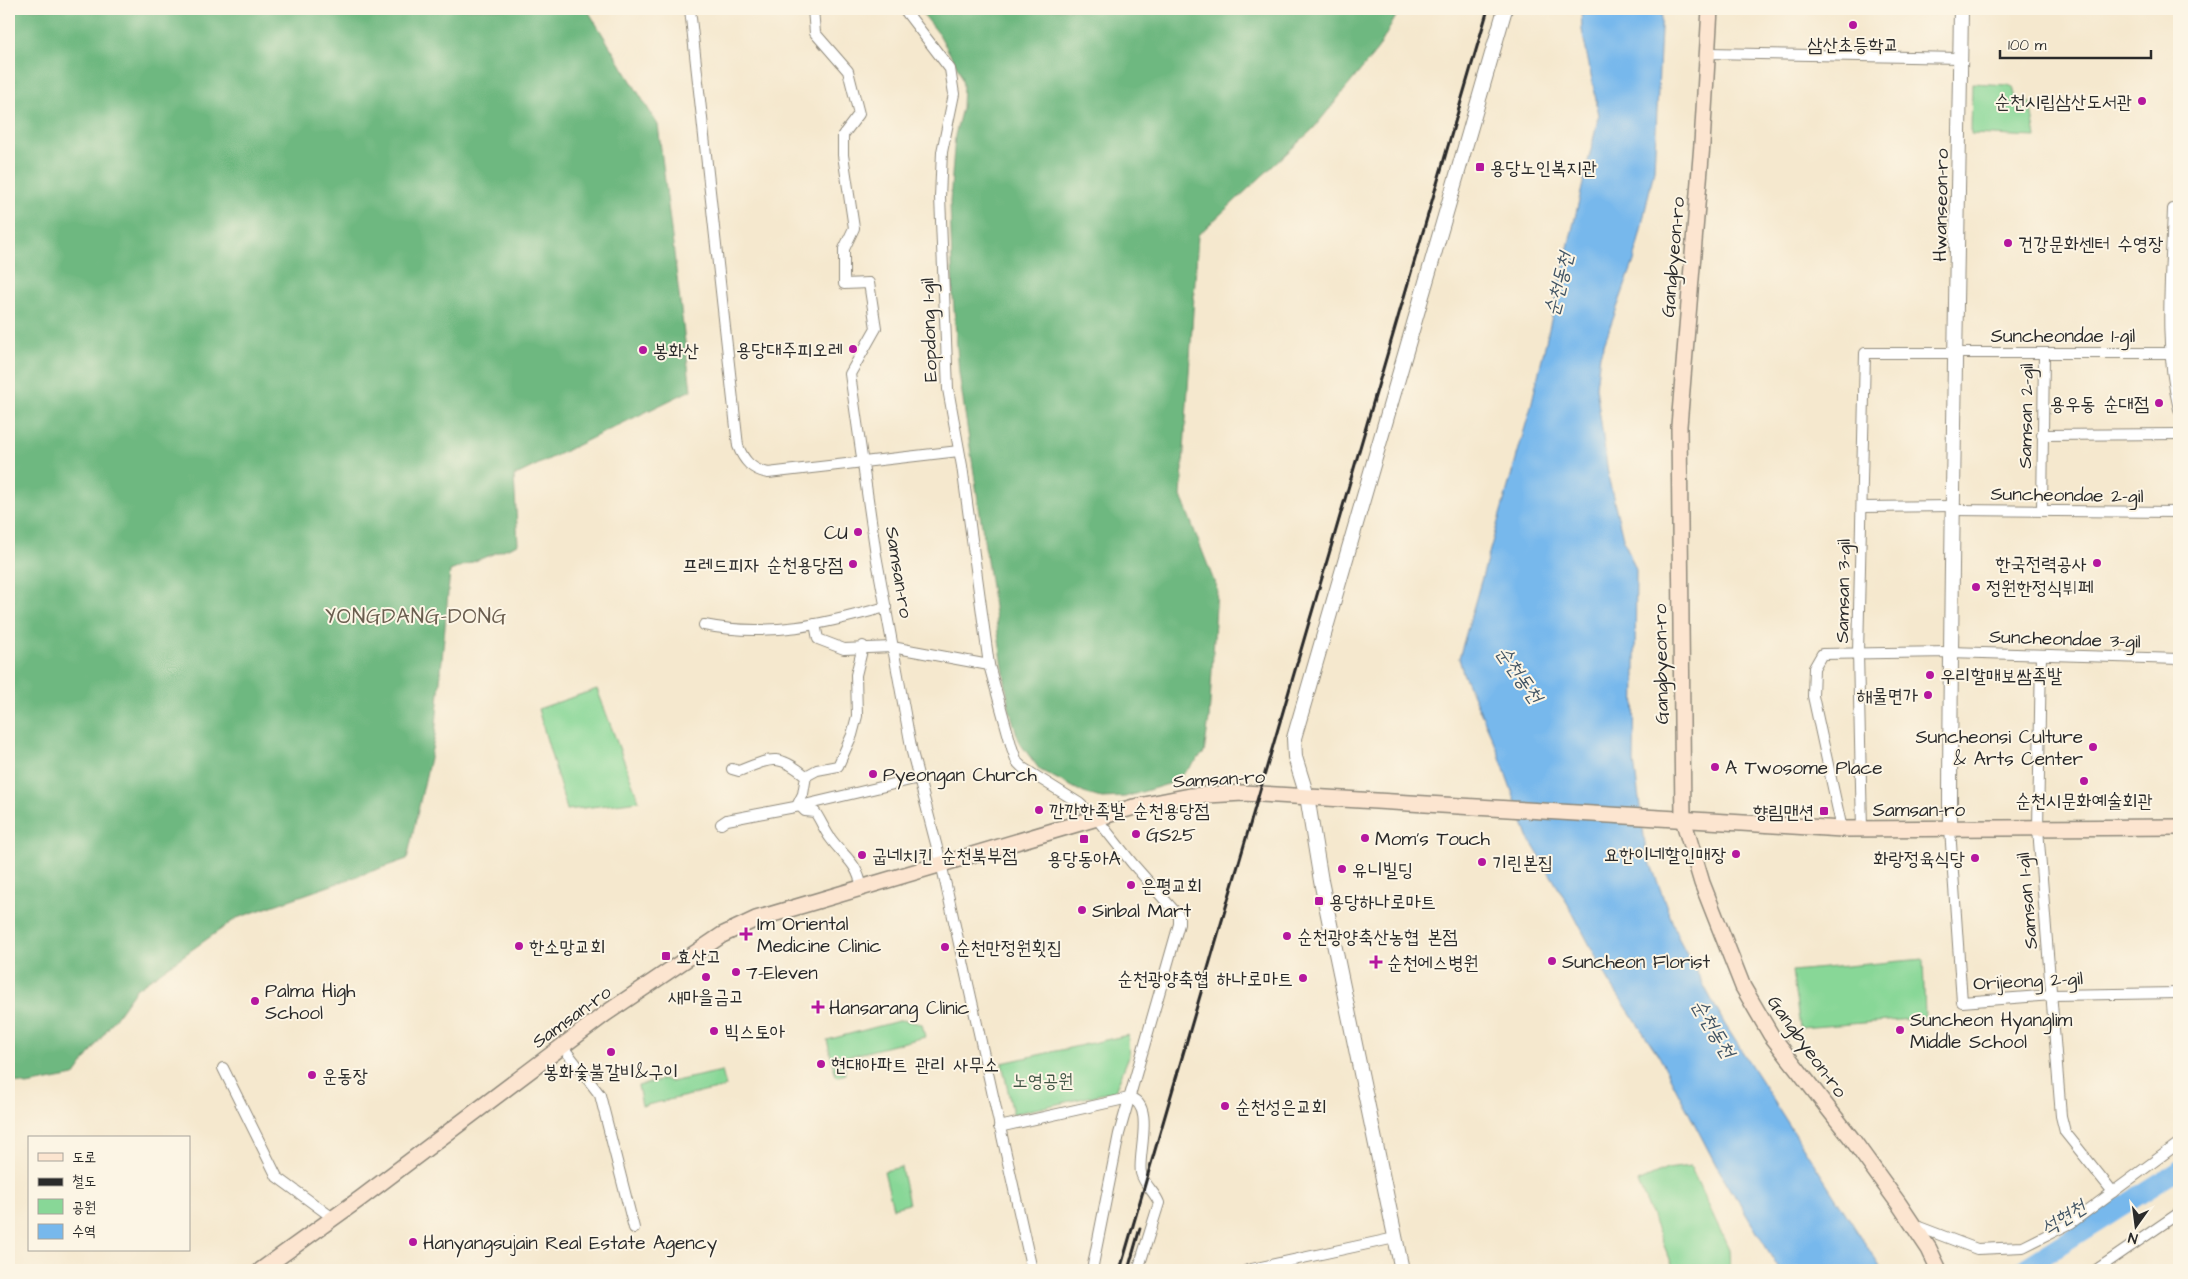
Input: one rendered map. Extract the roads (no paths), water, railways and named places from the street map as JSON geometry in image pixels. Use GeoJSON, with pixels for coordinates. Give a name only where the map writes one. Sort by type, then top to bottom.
{"type":"FeatureCollection","features":[{"type":"Feature","properties":{"kind":"main road","name":"Gangbyeon-ro"},"geometry":{"type":"LineString","coordinates":[[1710,9],[1680,418],[1678,508],[1683,819],[1705,892],[1743,987],[1771,1035],[1852,1139],[1914,1225],[1939,1270]]}},
{"type":"Feature","properties":{"kind":"main road","name":"Samsan-ro"},"geometry":{"type":"LineString","coordinates":[[261,1270],[605,1014],[722,935],[756,919],[1134,807],[1190,796],[1243,793],[1842,829],[2179,827]]}},
{"type":"Feature","properties":{"kind":"street"},"geometry":{"type":"LineString","coordinates":[[690,9],[738,446],[743,457],[757,471],[768,473],[960,452]]}},
{"type":"Feature","properties":{"kind":"street","name":"Samsan-ro"},"geometry":{"type":"LineString","coordinates":[[812,9],[815,32],[848,71],[858,114],[843,134],[842,154],[854,228],[844,249],[844,284],[869,284],[876,328],[850,374],[892,647],[919,778],[941,863]]}},
{"type":"Feature","properties":{"kind":"street","name":"Eopdong 1-gil"},"geometry":{"type":"LineString","coordinates":[[904,9],[950,69],[953,81],[952,106],[942,152],[940,197],[948,389],[960,452],[989,665],[1017,762],[1023,768],[1079,802],[1097,819],[1179,916],[1179,924],[1129,1098]]}},
{"type":"Feature","properties":{"kind":"street"},"geometry":{"type":"LineString","coordinates":[[1402,1270],[1321,881],[1307,796],[1295,757],[1296,729],[1506,9]]}},
{"type":"Feature","properties":{"kind":"street","name":"Hwanseon-ro"},"geometry":{"type":"LineString","coordinates":[[1950,829],[1950,652],[1954,508],[1961,9]]}},
{"type":"Feature","properties":{"kind":"street"},"geometry":{"type":"LineString","coordinates":[[1708,53],[1960,58]]}},
{"type":"Feature","properties":{"kind":"street"},"geometry":{"type":"LineString","coordinates":[[2179,210],[2173,209],[2174,353],[2172,380],[2179,409]]}},
{"type":"Feature","properties":{"kind":"street","name":"Samsan 3-gil"},"geometry":{"type":"LineString","coordinates":[[1862,829],[1858,653],[1864,353],[1956,353]]}},
{"type":"Feature","properties":{"kind":"street","name":"Suncheondae 1-gil"},"geometry":{"type":"LineString","coordinates":[[1956,353],[2174,353]]}},
{"type":"Feature","properties":{"kind":"street","name":"Samsan 2-gil"},"geometry":{"type":"LineString","coordinates":[[2042,510],[2044,353]]}},
{"type":"Feature","properties":{"kind":"street"},"geometry":{"type":"LineString","coordinates":[[2042,435],[2179,434]]}},
{"type":"Feature","properties":{"kind":"street"},"geometry":{"type":"LineString","coordinates":[[1862,507],[1954,508]]}},
{"type":"Feature","properties":{"kind":"street","name":"Suncheondae 2-gil"},"geometry":{"type":"LineString","coordinates":[[1954,508],[2179,512]]}},
{"type":"Feature","properties":{"kind":"street"},"geometry":{"type":"LineString","coordinates":[[704,625],[732,630],[764,632],[815,624],[886,607]]}},
{"type":"Feature","properties":{"kind":"street"},"geometry":{"type":"LineString","coordinates":[[815,624],[818,639],[844,649],[863,646],[892,647],[989,665]]}},
{"type":"Feature","properties":{"kind":"street"},"geometry":{"type":"LineString","coordinates":[[862,888],[859,873],[850,859],[831,839],[814,812],[805,811],[798,804],[803,794],[806,776],[816,770],[838,766],[845,754],[857,716],[856,675],[863,646]]}},
{"type":"Feature","properties":{"kind":"street"},"geometry":{"type":"LineString","coordinates":[[1842,829],[1813,696],[1814,668],[1822,654],[1950,652]]}},
{"type":"Feature","properties":{"kind":"street","name":"Suncheondae 3-gil"},"geometry":{"type":"LineString","coordinates":[[1950,652],[2179,658]]}},
{"type":"Feature","properties":{"kind":"street"},"geometry":{"type":"LineString","coordinates":[[2038,828],[2041,655]]}},
{"type":"Feature","properties":{"kind":"street"},"geometry":{"type":"LineString","coordinates":[[732,769],[739,771],[759,761],[782,760],[806,776]]}},
{"type":"Feature","properties":{"kind":"street"},"geometry":{"type":"LineString","coordinates":[[722,824],[727,820],[800,806],[919,778]]}},
{"type":"Feature","properties":{"kind":"street","name":"Samsan 1-gil"},"geometry":{"type":"LineString","coordinates":[[2038,828],[2061,1116],[2065,1132],[2113,1192]]}},
{"type":"Feature","properties":{"kind":"street","name":"Orijeong 2-gil"},"geometry":{"type":"LineString","coordinates":[[1950,829],[1962,1002],[2052,995],[2179,992]]}},
{"type":"Feature","properties":{"kind":"street"},"geometry":{"type":"LineString","coordinates":[[941,863],[1032,1270]]}},
{"type":"Feature","properties":{"kind":"street"},"geometry":{"type":"LineString","coordinates":[[562,1046],[600,1095],[634,1228]]}},
{"type":"Feature","properties":{"kind":"street"},"geometry":{"type":"LineString","coordinates":[[223,1068],[276,1177],[333,1218]]}},
{"type":"Feature","properties":{"kind":"street"},"geometry":{"type":"LineString","coordinates":[[999,1127],[1129,1098],[1137,1103],[1144,1122],[1141,1175],[1159,1203],[1138,1270]]}},
{"type":"Feature","properties":{"kind":"street"},"geometry":{"type":"LineString","coordinates":[[1092,1270],[1119,1134],[1129,1098]]}},
{"type":"Feature","properties":{"kind":"street"},"geometry":{"type":"LineString","coordinates":[[1914,1225],[1978,1248],[2023,1247],[2070,1223],[2179,1144]]}},
{"type":"Feature","properties":{"kind":"street"},"geometry":{"type":"LineString","coordinates":[[2096,1270],[2179,1213]]}},
{"type":"Feature","properties":{"kind":"street"},"geometry":{"type":"LineString","coordinates":[[1247,1270],[1395,1238]]}},
{"type":"Feature","properties":{"kind":"water","name":"순천동천"},"geometry":{"type":"Polygon","coordinates":[[[1581,9],[1662,9],[1654,170],[1634,261],[1600,355],[1596,387],[1609,480],[1623,538],[1636,570],[1634,762],[1646,851],[1678,937],[1724,1023],[1882,1270],[1780,1270],[1716,1165],[1659,1056],[1610,983],[1569,906],[1528,837],[1497,749],[1463,673],[1459,658],[1530,410],[1599,115],[1582,30],[1581,9]]]}},
{"type":"Feature","properties":{"kind":"waterway","name":"석현천"},"geometry":{"type":"LineString","coordinates":[[2021,1270],[2179,1170]]}},
{"type":"Feature","properties":{"kind":"railway"},"geometry":{"type":"LineString","coordinates":[[1120,1270],[1488,9]]}},
{"type":"Feature","properties":{"kind":"railway"},"geometry":{"type":"LineString","coordinates":[[1128,1270],[1140,1228]]}},
{"type":"Feature","properties":{"kind":"place","name":"삼산초등학교"},"geometry":{"type":"Point","coordinates":[1853,25]}},
{"type":"Feature","properties":{"kind":"place","name":"순천시립삼산도서관"},"geometry":{"type":"Point","coordinates":[2142,101]}},
{"type":"Feature","properties":{"kind":"place","name":"용당노인복지관"},"geometry":{"type":"Point","coordinates":[1480,167]}},
{"type":"Feature","properties":{"kind":"place","name":"건강문화센터 수영장"},"geometry":{"type":"Point","coordinates":[2008,243]}},
{"type":"Feature","properties":{"kind":"place","name":"용당대주피오레"},"geometry":{"type":"Point","coordinates":[853,349]}},
{"type":"Feature","properties":{"kind":"place","name":"봉화산"},"geometry":{"type":"Point","coordinates":[643,350]}},
{"type":"Feature","properties":{"kind":"place","name":"용우동 순대점"},"geometry":{"type":"Point","coordinates":[2159,403]}},
{"type":"Feature","properties":{"kind":"place","name":"CU"},"geometry":{"type":"Point","coordinates":[858,532]}},
{"type":"Feature","properties":{"kind":"place","name":"한국전력공사"},"geometry":{"type":"Point","coordinates":[2097,563]}},
{"type":"Feature","properties":{"kind":"place","name":"프레드피자 순천용당점"},"geometry":{"type":"Point","coordinates":[853,564]}},
{"type":"Feature","properties":{"kind":"place","name":"정원한정식뷔페"},"geometry":{"type":"Point","coordinates":[1976,587]}},
{"type":"Feature","properties":{"kind":"place","name":"우리할매보쌈족발"},"geometry":{"type":"Point","coordinates":[1930,675]}},
{"type":"Feature","properties":{"kind":"place","name":"해물면가"},"geometry":{"type":"Point","coordinates":[1928,695]}},
{"type":"Feature","properties":{"kind":"place","name":"Suncheonsi Culture & Arts Center"},"geometry":{"type":"Point","coordinates":[2093,747]}},
{"type":"Feature","properties":{"kind":"place","name":"A Twosome Place"},"geometry":{"type":"Point","coordinates":[1715,767]}},
{"type":"Feature","properties":{"kind":"place","name":"Pyeongan Church"},"geometry":{"type":"Point","coordinates":[873,774]}},
{"type":"Feature","properties":{"kind":"place","name":"순천시문화예술회관"},"geometry":{"type":"Point","coordinates":[2084,781]}},
{"type":"Feature","properties":{"kind":"place","name":"깐깐한족발 순천용당점"},"geometry":{"type":"Point","coordinates":[1039,810]}},
{"type":"Feature","properties":{"kind":"place","name":"향림맨션"},"geometry":{"type":"Point","coordinates":[1824,811]}},
{"type":"Feature","properties":{"kind":"place","name":"GS25"},"geometry":{"type":"Point","coordinates":[1136,834]}},
{"type":"Feature","properties":{"kind":"place","name":"Mom's Touch"},"geometry":{"type":"Point","coordinates":[1365,838]}},
{"type":"Feature","properties":{"kind":"place","name":"용당동아A"},"geometry":{"type":"Point","coordinates":[1084,839]}},
{"type":"Feature","properties":{"kind":"place","name":"요한이네할인매장"},"geometry":{"type":"Point","coordinates":[1736,854]}},
{"type":"Feature","properties":{"kind":"place","name":"굽네치킨 순천북부점"},"geometry":{"type":"Point","coordinates":[862,855]}},
{"type":"Feature","properties":{"kind":"place","name":"화랑정육식당"},"geometry":{"type":"Point","coordinates":[1975,858]}},
{"type":"Feature","properties":{"kind":"place","name":"기린본집"},"geometry":{"type":"Point","coordinates":[1482,862]}},
{"type":"Feature","properties":{"kind":"place","name":"유니빌딩"},"geometry":{"type":"Point","coordinates":[1342,869]}},
{"type":"Feature","properties":{"kind":"place","name":"은평교회"},"geometry":{"type":"Point","coordinates":[1131,885]}},
{"type":"Feature","properties":{"kind":"place","name":"용당하나로마트"},"geometry":{"type":"Point","coordinates":[1319,901]}},
{"type":"Feature","properties":{"kind":"place","name":"Sinbal Mart"},"geometry":{"type":"Point","coordinates":[1082,910]}},
{"type":"Feature","properties":{"kind":"place","name":"Im Oriental Medicine Clinic"},"geometry":{"type":"Point","coordinates":[746,934]}},
{"type":"Feature","properties":{"kind":"place","name":"순천광양축산농협 본점"},"geometry":{"type":"Point","coordinates":[1287,936]}},
{"type":"Feature","properties":{"kind":"place","name":"한소망교회"},"geometry":{"type":"Point","coordinates":[519,946]}},
{"type":"Feature","properties":{"kind":"place","name":"순천만정원횟집"},"geometry":{"type":"Point","coordinates":[945,947]}},
{"type":"Feature","properties":{"kind":"place","name":"효산고"},"geometry":{"type":"Point","coordinates":[666,956]}},
{"type":"Feature","properties":{"kind":"place","name":"Suncheon Florist"},"geometry":{"type":"Point","coordinates":[1552,961]}},
{"type":"Feature","properties":{"kind":"place","name":"순천에스병원"},"geometry":{"type":"Point","coordinates":[1376,962]}},
{"type":"Feature","properties":{"kind":"place","name":"7-Eleven"},"geometry":{"type":"Point","coordinates":[736,972]}},
{"type":"Feature","properties":{"kind":"place","name":"새마을금고"},"geometry":{"type":"Point","coordinates":[706,977]}},
{"type":"Feature","properties":{"kind":"place","name":"순천광양축협 하나로마트"},"geometry":{"type":"Point","coordinates":[1303,978]}},
{"type":"Feature","properties":{"kind":"place","name":"Palma High School"},"geometry":{"type":"Point","coordinates":[255,1001]}},
{"type":"Feature","properties":{"kind":"place","name":"Hansarang Clinic"},"geometry":{"type":"Point","coordinates":[818,1007]}},
{"type":"Feature","properties":{"kind":"place","name":"Suncheon Hyanglim Middle School"},"geometry":{"type":"Point","coordinates":[1900,1030]}},
{"type":"Feature","properties":{"kind":"place","name":"빅스토아"},"geometry":{"type":"Point","coordinates":[714,1031]}},
{"type":"Feature","properties":{"kind":"place","name":"봉화숯불갈비&구이"},"geometry":{"type":"Point","coordinates":[611,1052]}},
{"type":"Feature","properties":{"kind":"place","name":"현대아파트 관리 사무소"},"geometry":{"type":"Point","coordinates":[821,1064]}},
{"type":"Feature","properties":{"kind":"place","name":"운동장"},"geometry":{"type":"Point","coordinates":[312,1075]}},
{"type":"Feature","properties":{"kind":"place","name":"순천성은교회"},"geometry":{"type":"Point","coordinates":[1225,1106]}},
{"type":"Feature","properties":{"kind":"place","name":"Hanyangsujain Real Estate Agency"},"geometry":{"type":"Point","coordinates":[413,1242]}},
{"type":"Feature","properties":{"kind":"district","name":"YONGDANG-DONG"},"geometry":{"type":"Point","coordinates":[416,616]}},
{"type":"Feature","properties":{"kind":"park label","name":"노영공원"},"geometry":{"type":"Point","coordinates":[1043,1080]}}]}
